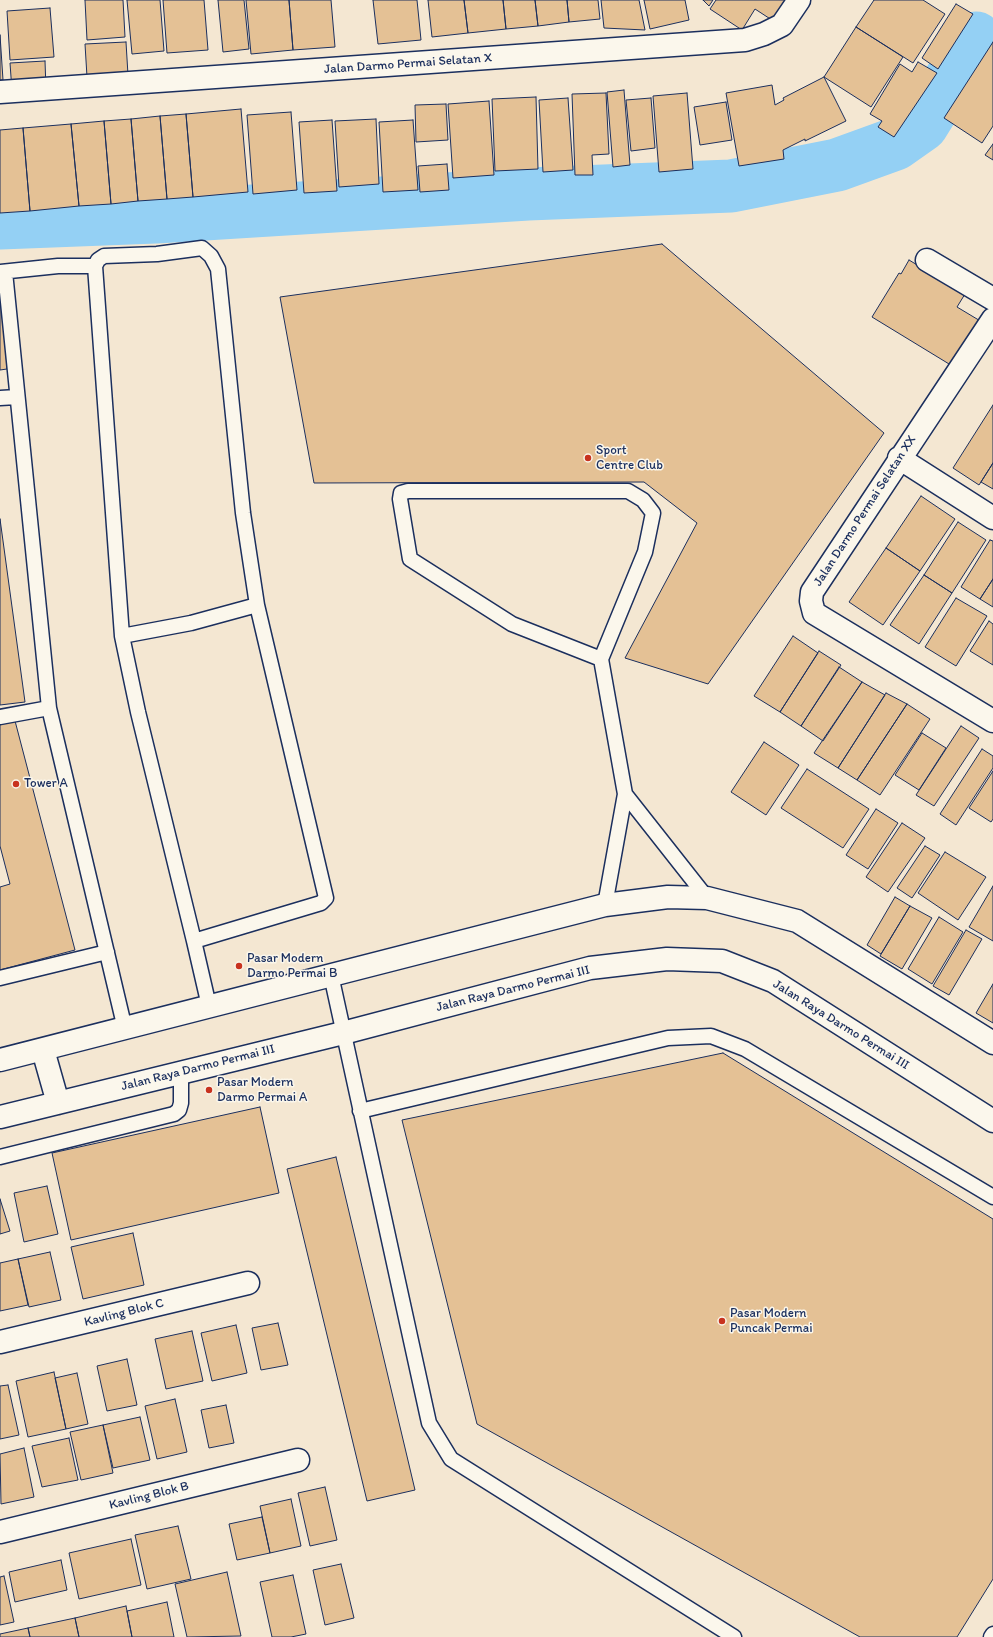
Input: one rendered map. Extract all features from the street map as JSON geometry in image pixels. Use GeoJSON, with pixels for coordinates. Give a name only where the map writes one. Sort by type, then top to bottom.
{"type":"FeatureCollection","features":[{"type":"Feature","properties":{"kind":"main road","name":"Jalan Darmo Permai Selatan X"},"geometry":{"type":"LineString","coordinates":[[0,92],[745,40],[764,34],[782,25],[799,0]]}},
{"type":"Feature","properties":{"kind":"main road"},"geometry":{"type":"LineString","coordinates":[[927,260],[993,299]]}},
{"type":"Feature","properties":{"kind":"main road","name":"Jalan Darmo Permai Selatan XX"},"geometry":{"type":"LineString","coordinates":[[993,319],[812,592],[814,613],[993,721]]}},
{"type":"Feature","properties":{"kind":"main road"},"geometry":{"type":"LineString","coordinates":[[900,458],[993,518]]}},
{"type":"Feature","properties":{"kind":"main road"},"geometry":{"type":"LineString","coordinates":[[0,1060],[605,905],[668,898],[706,898],[797,922],[993,1043]]}},
{"type":"Feature","properties":{"kind":"main road","name":"Jalan Raya Darmo Permai III"},"geometry":{"type":"LineString","coordinates":[[0,1117],[343,1033],[590,968],[667,959],[722,961],[773,981],[993,1121]]}},
{"type":"Feature","properties":{"kind":"main road"},"geometry":{"type":"LineString","coordinates":[[43,1050],[58,1103]]}},
{"type":"Feature","properties":{"kind":"main road","name":"Kavling Blok C"},"geometry":{"type":"LineString","coordinates":[[0,1342],[248,1283]]}},
{"type":"Feature","properties":{"kind":"main road","name":"Kavling Blok B"},"geometry":{"type":"LineString","coordinates":[[0,1532],[298,1460]]}},
{"type":"Feature","properties":{"kind":"lane"},"geometry":{"type":"LineString","coordinates":[[194,940],[322,903],[326,898],[257,605],[243,513],[218,269],[211,256],[202,248],[157,254],[104,256],[98,260],[95,266],[122,636],[138,712],[209,1006]]}},
{"type":"Feature","properties":{"kind":"lane"},"geometry":{"type":"LineString","coordinates":[[95,266],[58,266],[3,272],[49,708],[125,1029]]}},
{"type":"Feature","properties":{"kind":"lane"},"geometry":{"type":"LineString","coordinates":[[0,398],[17,397]]}},
{"type":"Feature","properties":{"kind":"lane"},"geometry":{"type":"LineString","coordinates":[[601,659],[512,624],[410,559],[400,499],[401,494],[408,491],[628,492],[643,500],[653,513],[645,552],[601,659],[625,794],[605,905]]}},
{"type":"Feature","properties":{"kind":"lane"},"geometry":{"type":"LineString","coordinates":[[122,636],[191,623],[257,605]]}},
{"type":"Feature","properties":{"kind":"lane"},"geometry":{"type":"LineString","coordinates":[[0,717],[49,708]]}},
{"type":"Feature","properties":{"kind":"lane"},"geometry":{"type":"LineString","coordinates":[[625,794],[706,898]]}},
{"type":"Feature","properties":{"kind":"lane"},"geometry":{"type":"LineString","coordinates":[[0,978],[107,952]]}},
{"type":"Feature","properties":{"kind":"lane"},"geometry":{"type":"LineString","coordinates":[[331,975],[429,1423],[451,1459],[734,1637]]}},
{"type":"Feature","properties":{"kind":"lane"},"geometry":{"type":"LineString","coordinates":[[360,1111],[668,1038],[711,1036],[745,1049],[993,1197]]}},
{"type":"Feature","properties":{"kind":"lane"},"geometry":{"type":"LineString","coordinates":[[0,1157],[174,1114],[179,1110],[181,1072]]}},
{"type":"Feature","properties":{"kind":"building"},"geometry":{"type":"Polygon","coordinates":[[[85,0],[123,0],[125,37],[87,40],[85,0]]]}},
{"type":"Feature","properties":{"kind":"building"},"geometry":{"type":"Polygon","coordinates":[[[127,0],[160,0],[164,51],[132,54],[127,0]]]}},
{"type":"Feature","properties":{"kind":"building"},"geometry":{"type":"Polygon","coordinates":[[[163,0],[204,0],[208,50],[167,53],[163,0]]]}},
{"type":"Feature","properties":{"kind":"building"},"geometry":{"type":"Polygon","coordinates":[[[218,0],[244,0],[249,49],[223,52],[218,0]]]}},
{"type":"Feature","properties":{"kind":"building"},"geometry":{"type":"Polygon","coordinates":[[[246,0],[289,0],[293,50],[251,54],[246,0]]]}},
{"type":"Feature","properties":{"kind":"building"},"geometry":{"type":"Polygon","coordinates":[[[289,0],[331,0],[335,47],[293,50],[289,0]]]}},
{"type":"Feature","properties":{"kind":"building"},"geometry":{"type":"Polygon","coordinates":[[[373,0],[417,0],[421,40],[378,44],[373,0]]]}},
{"type":"Feature","properties":{"kind":"building"},"geometry":{"type":"Polygon","coordinates":[[[428,0],[464,0],[468,33],[432,37],[428,0]]]}},
{"type":"Feature","properties":{"kind":"building"},"geometry":{"type":"Polygon","coordinates":[[[464,0],[503,0],[506,29],[468,33],[464,0]]]}},
{"type":"Feature","properties":{"kind":"building"},"geometry":{"type":"Polygon","coordinates":[[[503,0],[535,0],[538,26],[506,29],[503,0]]]}},
{"type":"Feature","properties":{"kind":"building"},"geometry":{"type":"Polygon","coordinates":[[[535,0],[567,0],[569,22],[538,26],[535,0]]]}},
{"type":"Feature","properties":{"kind":"building"},"geometry":{"type":"Polygon","coordinates":[[[567,0],[598,0],[600,19],[569,22],[567,0]]]}},
{"type":"Feature","properties":{"kind":"building"},"geometry":{"type":"Polygon","coordinates":[[[601,0],[639,0],[645,30],[604,28],[601,0]]]}},
{"type":"Feature","properties":{"kind":"building"},"geometry":{"type":"Polygon","coordinates":[[[644,0],[685,0],[689,20],[650,29],[644,0]]]}},
{"type":"Feature","properties":{"kind":"building"},"geometry":{"type":"Polygon","coordinates":[[[703,0],[713,0],[709,6],[703,0]]]}},
{"type":"Feature","properties":{"kind":"building"},"geometry":{"type":"Polygon","coordinates":[[[716,0],[794,0],[778,24],[755,9],[742,30],[710,9],[716,0]]]}},
{"type":"Feature","properties":{"kind":"building"},"geometry":{"type":"Polygon","coordinates":[[[874,0],[923,0],[945,14],[913,63],[856,27],[874,0]]]}},
{"type":"Feature","properties":{"kind":"building"},"geometry":{"type":"Polygon","coordinates":[[[956,4],[973,14],[938,69],[922,58],[956,4]]]}},
{"type":"Feature","properties":{"kind":"building"},"geometry":{"type":"Polygon","coordinates":[[[50,8],[54,57],[10,60],[7,11],[50,8]]]}},
{"type":"Feature","properties":{"kind":"building"},"geometry":{"type":"Polygon","coordinates":[[[856,27],[903,57],[871,107],[824,77],[856,27]]]}},
{"type":"Feature","properties":{"kind":"building"},"geometry":{"type":"Polygon","coordinates":[[[0,35],[3,80],[0,80],[0,35]]]}},
{"type":"Feature","properties":{"kind":"building"},"geometry":{"type":"Polygon","coordinates":[[[126,42],[128,75],[87,77],[85,44],[126,42]]]}},
{"type":"Feature","properties":{"kind":"building"},"geometry":{"type":"Polygon","coordinates":[[[993,42],[993,126],[982,143],[944,118],[993,42]]]}},
{"type":"Feature","properties":{"kind":"building"},"geometry":{"type":"Polygon","coordinates":[[[45,61],[46,89],[12,91],[10,63],[45,61]]]}},
{"type":"Feature","properties":{"kind":"building"},"geometry":{"type":"Polygon","coordinates":[[[918,62],[937,73],[894,137],[878,127],[882,121],[870,114],[900,64],[912,72],[918,62]]]}},
{"type":"Feature","properties":{"kind":"building"},"geometry":{"type":"Polygon","coordinates":[[[824,77],[846,121],[783,150],[784,159],[739,166],[726,93],[772,85],[775,105],[784,100],[783,98],[824,77]]]}},
{"type":"Feature","properties":{"kind":"building"},"geometry":{"type":"Polygon","coordinates":[[[624,90],[630,165],[613,167],[607,92],[624,90]]]}},
{"type":"Feature","properties":{"kind":"building"},"geometry":{"type":"Polygon","coordinates":[[[606,93],[609,154],[592,155],[593,175],[575,175],[572,94],[606,93]]]}},
{"type":"Feature","properties":{"kind":"building"},"geometry":{"type":"Polygon","coordinates":[[[687,93],[693,169],[659,172],[653,96],[687,93]]]}},
{"type":"Feature","properties":{"kind":"building"},"geometry":{"type":"Polygon","coordinates":[[[536,97],[538,169],[495,171],[492,99],[536,97]]]}},
{"type":"Feature","properties":{"kind":"building"},"geometry":{"type":"Polygon","coordinates":[[[568,98],[573,170],[543,172],[539,100],[568,98]]]}},
{"type":"Feature","properties":{"kind":"building"},"geometry":{"type":"Polygon","coordinates":[[[651,98],[655,148],[631,151],[626,100],[651,98]]]}},
{"type":"Feature","properties":{"kind":"building"},"geometry":{"type":"Polygon","coordinates":[[[489,101],[494,175],[453,178],[448,104],[489,101]]]}},
{"type":"Feature","properties":{"kind":"building"},"geometry":{"type":"Polygon","coordinates":[[[726,102],[732,140],[700,145],[694,107],[726,102]]]}},
{"type":"Feature","properties":{"kind":"building"},"geometry":{"type":"Polygon","coordinates":[[[446,104],[448,140],[416,142],[415,105],[446,104]]]}},
{"type":"Feature","properties":{"kind":"building"},"geometry":{"type":"Polygon","coordinates":[[[241,109],[248,192],[193,197],[186,114],[241,109]]]}},
{"type":"Feature","properties":{"kind":"building"},"geometry":{"type":"Polygon","coordinates":[[[291,112],[297,190],[253,194],[247,115],[291,112]]]}},
{"type":"Feature","properties":{"kind":"building"},"geometry":{"type":"Polygon","coordinates":[[[186,114],[193,197],[167,199],[160,116],[186,114]]]}},
{"type":"Feature","properties":{"kind":"building"},"geometry":{"type":"Polygon","coordinates":[[[160,116],[167,199],[138,201],[131,119],[160,116]]]}},
{"type":"Feature","properties":{"kind":"building"},"geometry":{"type":"Polygon","coordinates":[[[131,119],[138,201],[111,204],[104,121],[131,119]]]}},
{"type":"Feature","properties":{"kind":"building"},"geometry":{"type":"Polygon","coordinates":[[[376,119],[379,184],[339,187],[335,121],[376,119]]]}},
{"type":"Feature","properties":{"kind":"building"},"geometry":{"type":"Polygon","coordinates":[[[332,120],[337,191],[304,193],[299,122],[332,120]]]}},
{"type":"Feature","properties":{"kind":"building"},"geometry":{"type":"Polygon","coordinates":[[[413,120],[418,190],[383,192],[379,122],[413,120]]]}},
{"type":"Feature","properties":{"kind":"building"},"geometry":{"type":"Polygon","coordinates":[[[104,121],[111,204],[79,206],[71,124],[104,121]]]}},
{"type":"Feature","properties":{"kind":"building"},"geometry":{"type":"Polygon","coordinates":[[[71,124],[79,206],[30,211],[23,128],[71,124]]]}},
{"type":"Feature","properties":{"kind":"building"},"geometry":{"type":"Polygon","coordinates":[[[23,128],[30,211],[0,213],[0,130],[23,128]]]}},
{"type":"Feature","properties":{"kind":"building"},"geometry":{"type":"Polygon","coordinates":[[[993,144],[993,160],[985,155],[993,144]]]}},
{"type":"Feature","properties":{"kind":"building"},"geometry":{"type":"Polygon","coordinates":[[[447,164],[449,190],[420,192],[418,166],[447,164]]]}},
{"type":"Feature","properties":{"kind":"building","name":"Sport Centre Club"},"geometry":{"type":"Polygon","coordinates":[[[662,244],[884,433],[708,684],[625,658],[697,523],[644,482],[314,483],[280,297],[662,244]]]}},
{"type":"Feature","properties":{"kind":"building"},"geometry":{"type":"Polygon","coordinates":[[[909,260],[965,294],[957,307],[982,322],[954,367],[872,317],[899,273],[901,274],[909,260]]]}},
{"type":"Feature","properties":{"kind":"building"},"geometry":{"type":"Polygon","coordinates":[[[0,305],[3,305],[7,369],[0,370],[0,305]]]}},
{"type":"Feature","properties":{"kind":"building"},"geometry":{"type":"Polygon","coordinates":[[[993,405],[993,463],[979,485],[953,468],[993,405]]]}},
{"type":"Feature","properties":{"kind":"building"},"geometry":{"type":"Polygon","coordinates":[[[993,463],[993,489],[981,482],[993,463]]]}},
{"type":"Feature","properties":{"kind":"building"},"geometry":{"type":"Polygon","coordinates":[[[921,496],[955,519],[920,571],[886,548],[921,496]]]}},
{"type":"Feature","properties":{"kind":"building"},"geometry":{"type":"Polygon","coordinates":[[[0,519],[25,702],[0,705],[0,519]]]}},
{"type":"Feature","properties":{"kind":"building"},"geometry":{"type":"Polygon","coordinates":[[[958,522],[986,540],[952,593],[924,575],[958,522]]]}},
{"type":"Feature","properties":{"kind":"building"},"geometry":{"type":"Polygon","coordinates":[[[990,540],[993,541],[993,579],[980,599],[961,587],[990,540]]]}},
{"type":"Feature","properties":{"kind":"building"},"geometry":{"type":"Polygon","coordinates":[[[886,548],[920,571],[883,625],[849,602],[886,548]]]}},
{"type":"Feature","properties":{"kind":"building"},"geometry":{"type":"Polygon","coordinates":[[[924,575],[952,593],[919,644],[890,625],[924,575]]]}},
{"type":"Feature","properties":{"kind":"building"},"geometry":{"type":"Polygon","coordinates":[[[993,579],[993,607],[980,599],[993,579]]]}},
{"type":"Feature","properties":{"kind":"building"},"geometry":{"type":"Polygon","coordinates":[[[956,598],[987,616],[956,666],[925,647],[956,598]]]}},
{"type":"Feature","properties":{"kind":"building"},"geometry":{"type":"Polygon","coordinates":[[[989,621],[993,624],[993,665],[970,651],[989,621]]]}},
{"type":"Feature","properties":{"kind":"building"},"geometry":{"type":"Polygon","coordinates":[[[793,636],[818,653],[780,712],[754,696],[793,636]]]}},
{"type":"Feature","properties":{"kind":"building"},"geometry":{"type":"Polygon","coordinates":[[[819,651],[841,665],[801,726],[780,712],[819,651]]]}},
{"type":"Feature","properties":{"kind":"building"},"geometry":{"type":"Polygon","coordinates":[[[839,667],[862,682],[823,741],[801,726],[839,667]]]}},
{"type":"Feature","properties":{"kind":"building"},"geometry":{"type":"Polygon","coordinates":[[[862,682],[885,695],[838,768],[814,753],[862,682]]]}},
{"type":"Feature","properties":{"kind":"building"},"geometry":{"type":"Polygon","coordinates":[[[886,693],[907,704],[857,780],[838,768],[886,693]]]}},
{"type":"Feature","properties":{"kind":"building"},"geometry":{"type":"Polygon","coordinates":[[[907,704],[930,719],[880,795],[857,780],[907,704]]]}},
{"type":"Feature","properties":{"kind":"building","name":"Tower A"},"geometry":{"type":"Polygon","coordinates":[[[14,717],[75,950],[0,970],[0,887],[10,884],[0,846],[0,721],[14,717]]]}},
{"type":"Feature","properties":{"kind":"building"},"geometry":{"type":"Polygon","coordinates":[[[961,726],[979,738],[934,806],[916,795],[961,726]]]}},
{"type":"Feature","properties":{"kind":"building"},"geometry":{"type":"Polygon","coordinates":[[[922,733],[946,748],[919,790],[895,775],[922,733]]]}},
{"type":"Feature","properties":{"kind":"building"},"geometry":{"type":"Polygon","coordinates":[[[764,742],[799,765],[766,815],[731,792],[764,742]]]}},
{"type":"Feature","properties":{"kind":"building"},"geometry":{"type":"Polygon","coordinates":[[[982,749],[993,756],[993,768],[956,825],[940,814],[982,749]]]}},
{"type":"Feature","properties":{"kind":"building"},"geometry":{"type":"Polygon","coordinates":[[[807,769],[869,809],[843,848],[781,808],[807,769]]]}},
{"type":"Feature","properties":{"kind":"building"},"geometry":{"type":"Polygon","coordinates":[[[993,771],[993,819],[991,822],[969,808],[993,771]]]}},
{"type":"Feature","properties":{"kind":"building"},"geometry":{"type":"Polygon","coordinates":[[[876,809],[898,823],[868,869],[846,855],[876,809]]]}},
{"type":"Feature","properties":{"kind":"building"},"geometry":{"type":"Polygon","coordinates":[[[902,823],[925,838],[888,892],[866,877],[902,823]]]}},
{"type":"Feature","properties":{"kind":"building"},"geometry":{"type":"Polygon","coordinates":[[[925,846],[940,855],[912,898],[897,888],[925,846]]]}},
{"type":"Feature","properties":{"kind":"building"},"geometry":{"type":"Polygon","coordinates":[[[945,852],[986,877],[958,920],[918,893],[945,852]]]}},
{"type":"Feature","properties":{"kind":"building"},"geometry":{"type":"Polygon","coordinates":[[[993,886],[993,941],[969,927],[993,886]]]}},
{"type":"Feature","properties":{"kind":"building"},"geometry":{"type":"Polygon","coordinates":[[[895,897],[910,906],[881,954],[867,945],[895,897]]]}},
{"type":"Feature","properties":{"kind":"building"},"geometry":{"type":"Polygon","coordinates":[[[910,906],[932,918],[902,969],[880,956],[910,906]]]}},
{"type":"Feature","properties":{"kind":"building"},"geometry":{"type":"Polygon","coordinates":[[[939,917],[963,932],[932,984],[908,969],[939,917]]]}},
{"type":"Feature","properties":{"kind":"building"},"geometry":{"type":"Polygon","coordinates":[[[966,930],[982,939],[949,995],[933,986],[966,930]]]}},
{"type":"Feature","properties":{"kind":"building"},"geometry":{"type":"Polygon","coordinates":[[[993,984],[993,1023],[976,1013],[993,984]]]}},
{"type":"Feature","properties":{"kind":"building","name":"Pasar Modern Puncak Permai"},"geometry":{"type":"Polygon","coordinates":[[[723,1053],[993,1219],[993,1579],[957,1637],[860,1637],[477,1424],[402,1120],[723,1053]]]}},
{"type":"Feature","properties":{"kind":"building"},"geometry":{"type":"Polygon","coordinates":[[[260,1107],[279,1193],[71,1240],[52,1153],[260,1107]]]}},
{"type":"Feature","properties":{"kind":"building"},"geometry":{"type":"Polygon","coordinates":[[[336,1157],[415,1490],[367,1501],[287,1169],[336,1157]]]}},
{"type":"Feature","properties":{"kind":"building"},"geometry":{"type":"Polygon","coordinates":[[[47,1186],[58,1234],[24,1242],[14,1193],[47,1186]]]}},
{"type":"Feature","properties":{"kind":"building"},"geometry":{"type":"Polygon","coordinates":[[[0,1199],[10,1231],[0,1234],[0,1199]]]}},
{"type":"Feature","properties":{"kind":"building"},"geometry":{"type":"Polygon","coordinates":[[[133,1233],[144,1285],[83,1299],[71,1247],[133,1233]]]}},
{"type":"Feature","properties":{"kind":"building"},"geometry":{"type":"Polygon","coordinates":[[[50,1252],[61,1300],[29,1307],[18,1259],[50,1252]]]}},
{"type":"Feature","properties":{"kind":"building"},"geometry":{"type":"Polygon","coordinates":[[[18,1259],[28,1305],[0,1311],[0,1263],[18,1259]]]}},
{"type":"Feature","properties":{"kind":"building"},"geometry":{"type":"Polygon","coordinates":[[[278,1323],[288,1365],[261,1370],[252,1328],[278,1323]]]}},
{"type":"Feature","properties":{"kind":"building"},"geometry":{"type":"Polygon","coordinates":[[[236,1325],[247,1373],[212,1381],[201,1333],[236,1325]]]}},
{"type":"Feature","properties":{"kind":"building"},"geometry":{"type":"Polygon","coordinates":[[[192,1331],[203,1381],[166,1389],[155,1339],[192,1331]]]}},
{"type":"Feature","properties":{"kind":"building"},"geometry":{"type":"Polygon","coordinates":[[[127,1359],[137,1405],[107,1411],[97,1366],[127,1359]]]}},
{"type":"Feature","properties":{"kind":"building"},"geometry":{"type":"Polygon","coordinates":[[[54,1372],[66,1429],[28,1437],[16,1381],[54,1372]]]}},
{"type":"Feature","properties":{"kind":"building"},"geometry":{"type":"Polygon","coordinates":[[[77,1373],[88,1424],[66,1429],[55,1378],[77,1373]]]}},
{"type":"Feature","properties":{"kind":"building"},"geometry":{"type":"Polygon","coordinates":[[[8,1385],[19,1435],[0,1439],[0,1386],[8,1385]]]}},
{"type":"Feature","properties":{"kind":"building"},"geometry":{"type":"Polygon","coordinates":[[[175,1399],[187,1452],[157,1459],[145,1406],[175,1399]]]}},
{"type":"Feature","properties":{"kind":"building"},"geometry":{"type":"Polygon","coordinates":[[[226,1405],[234,1443],[209,1448],[201,1410],[226,1405]]]}},
{"type":"Feature","properties":{"kind":"building"},"geometry":{"type":"Polygon","coordinates":[[[140,1417],[150,1460],[113,1468],[103,1425],[140,1417]]]}},
{"type":"Feature","properties":{"kind":"building"},"geometry":{"type":"Polygon","coordinates":[[[103,1425],[113,1473],[81,1480],[70,1432],[103,1425]]]}},
{"type":"Feature","properties":{"kind":"building"},"geometry":{"type":"Polygon","coordinates":[[[69,1438],[78,1480],[42,1487],[32,1446],[69,1438]]]}},
{"type":"Feature","properties":{"kind":"building"},"geometry":{"type":"Polygon","coordinates":[[[24,1448],[34,1497],[1,1504],[0,1454],[24,1448]]]}},
{"type":"Feature","properties":{"kind":"building"},"geometry":{"type":"Polygon","coordinates":[[[325,1487],[337,1540],[310,1546],[298,1493],[325,1487]]]}},
{"type":"Feature","properties":{"kind":"building"},"geometry":{"type":"Polygon","coordinates":[[[291,1499],[301,1546],[270,1553],[260,1506],[291,1499]]]}},
{"type":"Feature","properties":{"kind":"building"},"geometry":{"type":"Polygon","coordinates":[[[262,1517],[270,1553],[237,1560],[229,1524],[262,1517]]]}},
{"type":"Feature","properties":{"kind":"building"},"geometry":{"type":"Polygon","coordinates":[[[178,1526],[191,1579],[147,1589],[135,1535],[178,1526]]]}},
{"type":"Feature","properties":{"kind":"building"},"geometry":{"type":"Polygon","coordinates":[[[131,1539],[141,1585],[79,1599],[69,1553],[131,1539]]]}},
{"type":"Feature","properties":{"kind":"building"},"geometry":{"type":"Polygon","coordinates":[[[61,1560],[67,1590],[15,1602],[9,1572],[61,1560]]]}},
{"type":"Feature","properties":{"kind":"building"},"geometry":{"type":"Polygon","coordinates":[[[341,1564],[354,1618],[325,1625],[313,1570],[341,1564]]]}},
{"type":"Feature","properties":{"kind":"building"},"geometry":{"type":"Polygon","coordinates":[[[227,1572],[241,1636],[187,1637],[175,1584],[227,1572]]]}},
{"type":"Feature","properties":{"kind":"building"},"geometry":{"type":"Polygon","coordinates":[[[293,1575],[306,1634],[291,1637],[272,1637],[260,1582],[293,1575]]]}},
{"type":"Feature","properties":{"kind":"building"},"geometry":{"type":"Polygon","coordinates":[[[4,1576],[14,1622],[0,1625],[0,1577],[4,1576]]]}},
{"type":"Feature","properties":{"kind":"building"},"geometry":{"type":"Polygon","coordinates":[[[167,1602],[174,1637],[132,1637],[127,1611],[167,1602]]]}},
{"type":"Feature","properties":{"kind":"building"},"geometry":{"type":"Polygon","coordinates":[[[126,1606],[132,1637],[79,1637],[75,1618],[126,1606]]]}},
{"type":"Feature","properties":{"kind":"building"},"geometry":{"type":"Polygon","coordinates":[[[75,1618],[79,1637],[30,1637],[28,1628],[75,1618]]]}},
{"type":"Feature","properties":{"kind":"building"},"geometry":{"type":"Polygon","coordinates":[[[28,1628],[30,1637],[0,1637],[0,1634],[28,1628]]]}},
{"type":"Feature","properties":{"kind":"waterway"},"geometry":{"type":"LineString","coordinates":[[0,223],[156,217],[528,194],[731,186],[837,165],[895,144],[922,125],[976,38]]}},
{"type":"Feature","properties":{"kind":"place","name":"Sport Centre Club"},"geometry":{"type":"Point","coordinates":[588,458]}},
{"type":"Feature","properties":{"kind":"place","name":"Tower A"},"geometry":{"type":"Point","coordinates":[16,784]}},
{"type":"Feature","properties":{"kind":"place","name":"Pasar Modern Darmo Permai B"},"geometry":{"type":"Point","coordinates":[239,966]}},
{"type":"Feature","properties":{"kind":"place","name":"Pasar Modern Darmo Permai A"},"geometry":{"type":"Point","coordinates":[209,1090]}},
{"type":"Feature","properties":{"kind":"place","name":"Pasar Modern Puncak Permai"},"geometry":{"type":"Point","coordinates":[722,1321]}}]}
